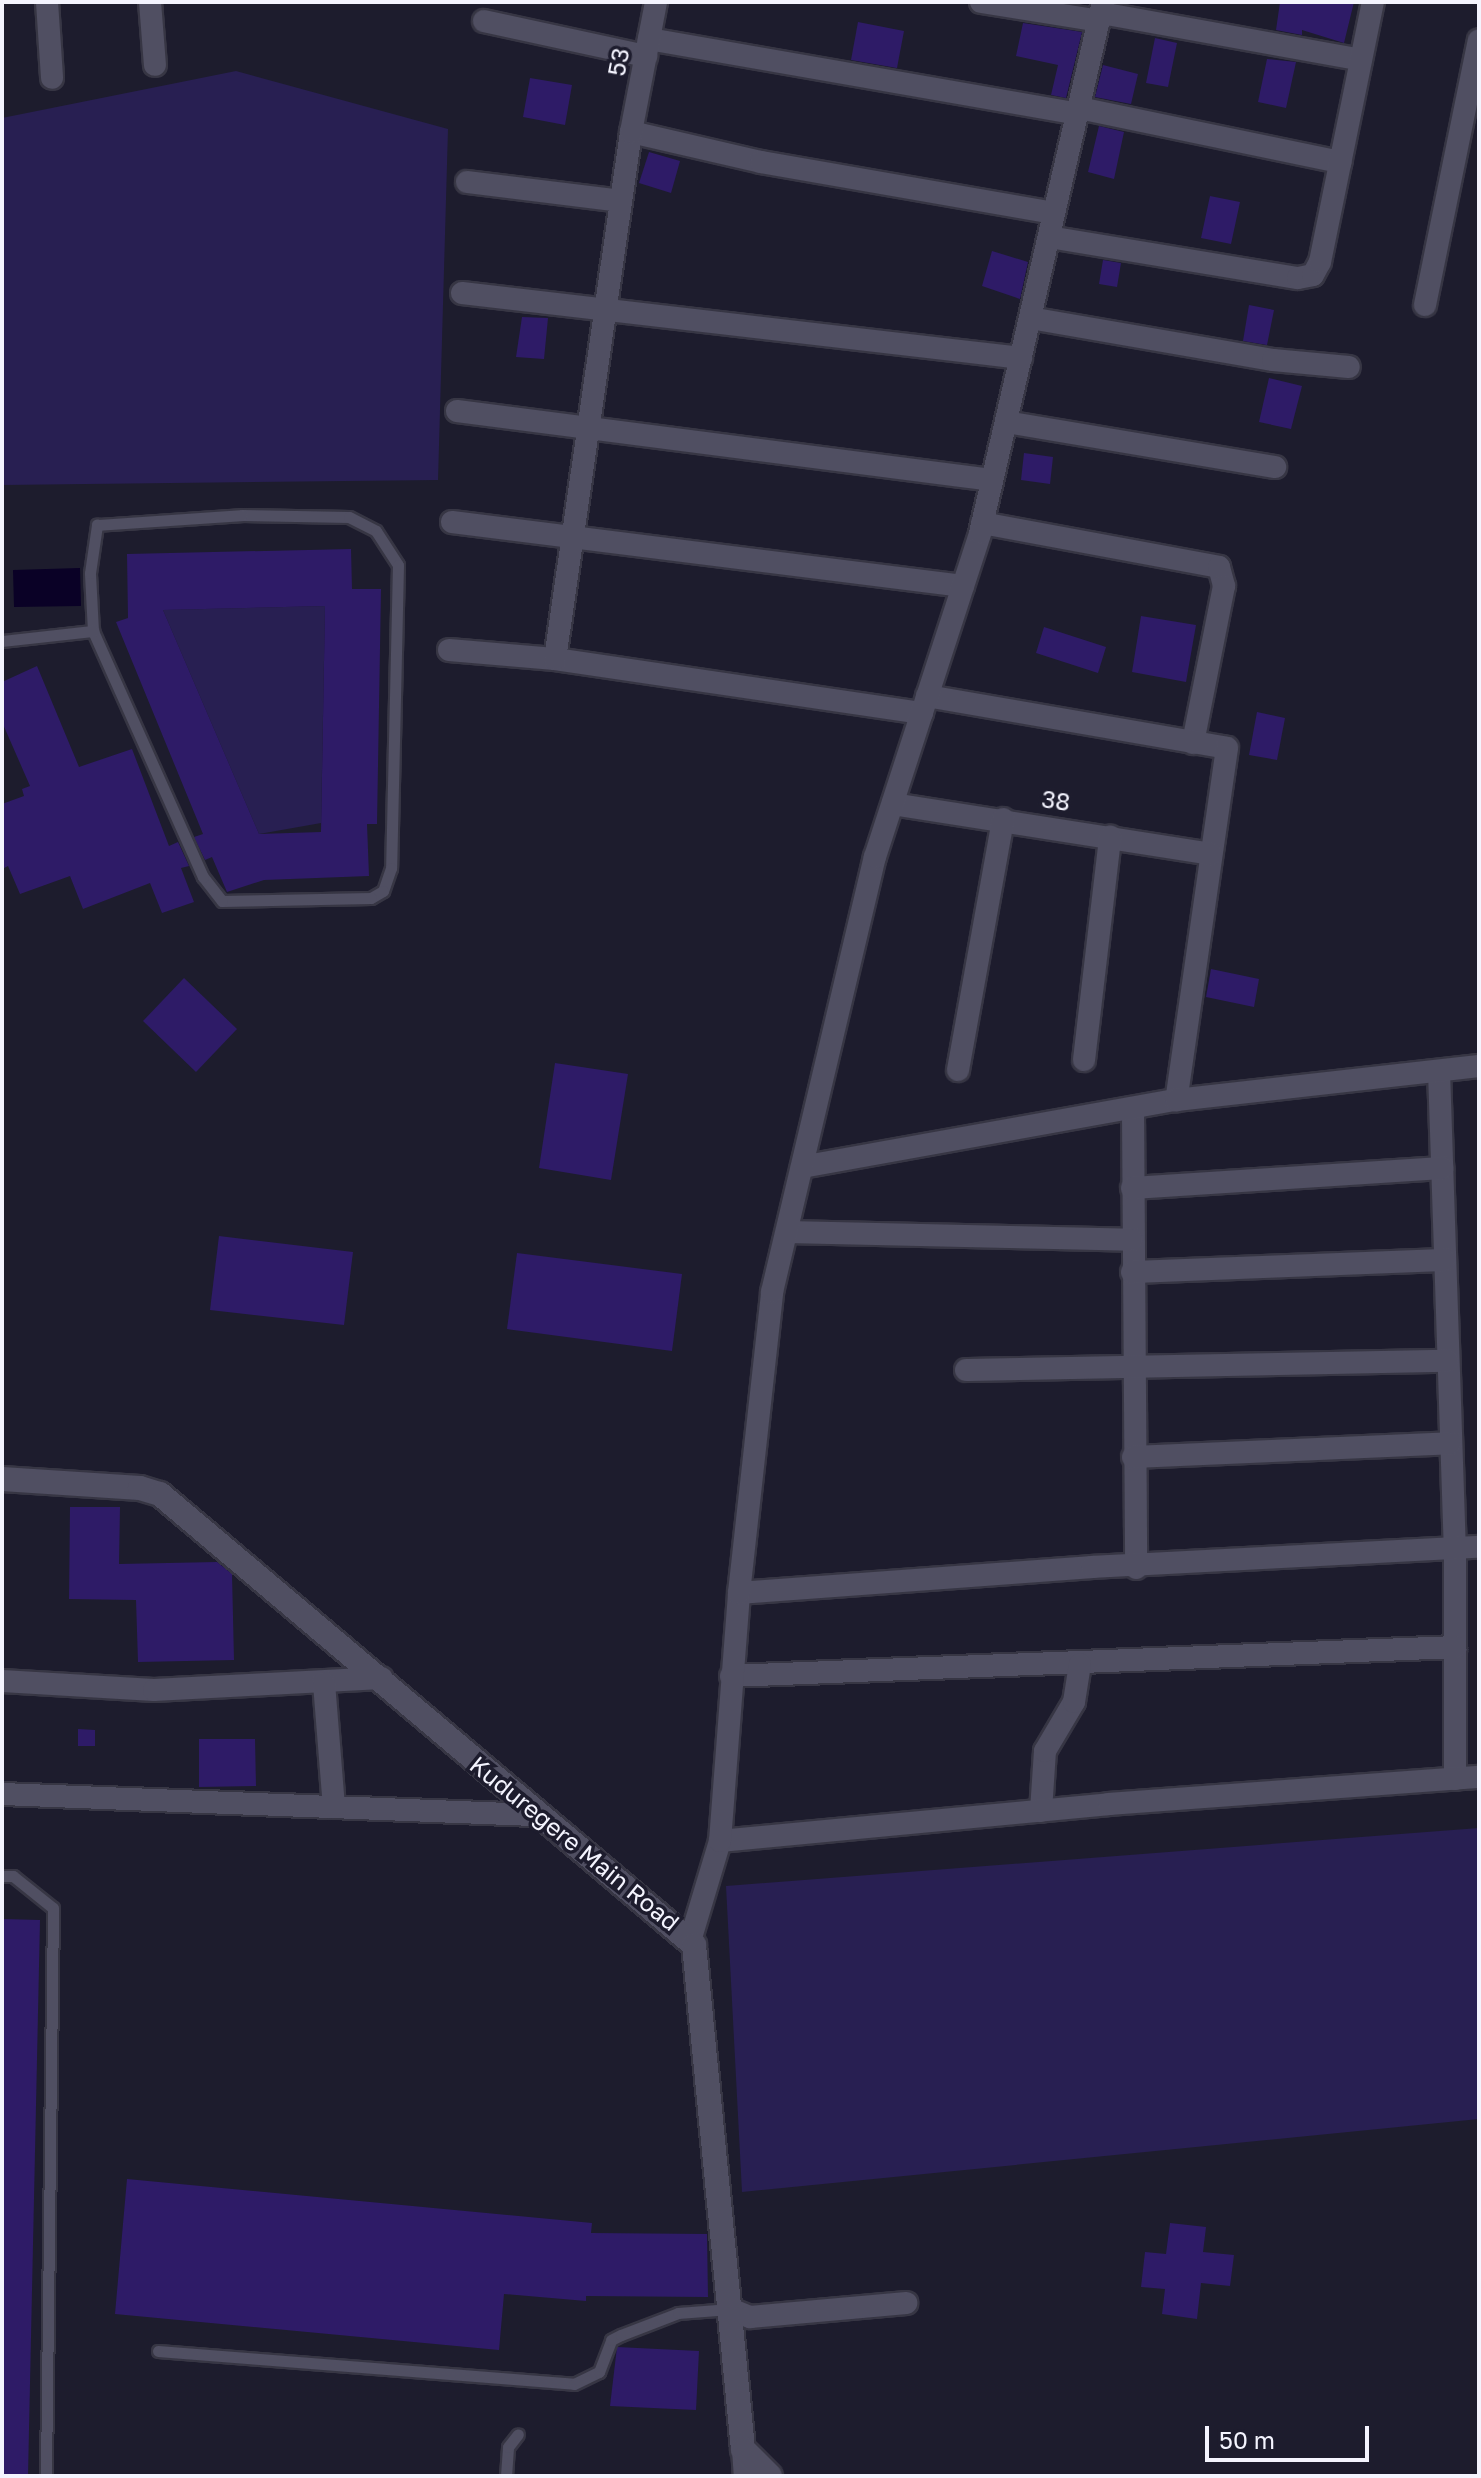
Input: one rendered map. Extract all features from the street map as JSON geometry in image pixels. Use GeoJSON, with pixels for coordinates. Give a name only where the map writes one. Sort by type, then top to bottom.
{"type":"FeatureCollection","features":[{"type":"Feature","properties":{"kind":"street"},"geometry":{"type":"LineString","coordinates":[[47,2],[52,78]]}},
{"type":"Feature","properties":{"kind":"street"},"geometry":{"type":"LineString","coordinates":[[150,2],[155,65]]}},
{"type":"Feature","properties":{"kind":"street","name":"53"},"geometry":{"type":"LineString","coordinates":[[555,659],[631,132],[656,2]]}},
{"type":"Feature","properties":{"kind":"street"},"geometry":{"type":"LineString","coordinates":[[981,2],[1101,12],[1361,60]]}},
{"type":"Feature","properties":{"kind":"street"},"geometry":{"type":"LineString","coordinates":[[1049,237],[1285,276],[1313,275],[1373,2]]}},
{"type":"Feature","properties":{"kind":"street"},"geometry":{"type":"LineString","coordinates":[[690,1941],[720,1841],[731,1676],[772,1292],[893,804],[982,523],[1101,12]]}},
{"type":"Feature","properties":{"kind":"street"},"geometry":{"type":"LineString","coordinates":[[484,21],[1078,111],[1340,162]]}},
{"type":"Feature","properties":{"kind":"street"},"geometry":{"type":"LineString","coordinates":[[1425,305],[1479,40]]}},
{"type":"Feature","properties":{"kind":"street"},"geometry":{"type":"LineString","coordinates":[[631,132],[761,162],[1054,213]]}},
{"type":"Feature","properties":{"kind":"street"},"geometry":{"type":"LineString","coordinates":[[467,182],[621,201]]}},
{"type":"Feature","properties":{"kind":"street"},"geometry":{"type":"LineString","coordinates":[[462,293],[1021,358]]}},
{"type":"Feature","properties":{"kind":"street"},"geometry":{"type":"LineString","coordinates":[[1030,318],[1273,360],[1349,367]]}},
{"type":"Feature","properties":{"kind":"street"},"geometry":{"type":"LineString","coordinates":[[457,411],[992,480]]}},
{"type":"Feature","properties":{"kind":"street"},"geometry":{"type":"LineString","coordinates":[[1006,422],[1275,467]]}},
{"type":"Feature","properties":{"kind":"street"},"geometry":{"type":"LineString","coordinates":[[452,522],[963,586]]}},
{"type":"Feature","properties":{"kind":"street"},"geometry":{"type":"LineString","coordinates":[[982,523],[1219,567],[1224,586],[1193,743]]}},
{"type":"Feature","properties":{"kind":"street"},"geometry":{"type":"LineString","coordinates":[[449,650],[555,659],[924,705],[1227,748],[1176,1100]]}},
{"type":"Feature","properties":{"kind":"street","name":"38"},"geometry":{"type":"LineString","coordinates":[[893,804],[1211,854]]}},
{"type":"Feature","properties":{"kind":"street"},"geometry":{"type":"LineString","coordinates":[[958,1070],[1003,819]]}},
{"type":"Feature","properties":{"kind":"street"},"geometry":{"type":"LineString","coordinates":[[1084,1060],[1110,837]]}},
{"type":"Feature","properties":{"kind":"street"},"geometry":{"type":"LineString","coordinates":[[802,1167],[1176,1100],[1479,1066]]}},
{"type":"Feature","properties":{"kind":"street"},"geometry":{"type":"LineString","coordinates":[[1439,1071],[1455,1549],[1455,1779]]}},
{"type":"Feature","properties":{"kind":"street"},"geometry":{"type":"LineString","coordinates":[[1133,1110],[1131,1367],[1136,1568]]}},
{"type":"Feature","properties":{"kind":"street"},"geometry":{"type":"LineString","coordinates":[[1132,1188],[1442,1168]]}},
{"type":"Feature","properties":{"kind":"street"},"geometry":{"type":"LineString","coordinates":[[787,1232],[1132,1240]]}},
{"type":"Feature","properties":{"kind":"street"},"geometry":{"type":"LineString","coordinates":[[1132,1272],[1445,1260]]}},
{"type":"Feature","properties":{"kind":"street"},"geometry":{"type":"LineString","coordinates":[[966,1370],[1448,1361]]}},
{"type":"Feature","properties":{"kind":"street"},"geometry":{"type":"LineString","coordinates":[[1133,1457],[1451,1443]]}},
{"type":"Feature","properties":{"kind":"street","name":"Kuduregere Main Road"},"geometry":{"type":"LineString","coordinates":[[2,1479],[140,1488],[160,1494],[382,1678],[534,1815],[690,1941],[698,1965],[743,2449]]}},
{"type":"Feature","properties":{"kind":"street"},"geometry":{"type":"LineString","coordinates":[[739,1593],[1479,1547]]}},
{"type":"Feature","properties":{"kind":"street"},"geometry":{"type":"LineString","coordinates":[[731,1676],[1455,1647]]}},
{"type":"Feature","properties":{"kind":"street"},"geometry":{"type":"LineString","coordinates":[[1041,1811],[1045,1751],[1074,1702],[1080,1664]]}},
{"type":"Feature","properties":{"kind":"street"},"geometry":{"type":"LineString","coordinates":[[2,1681],[154,1690],[382,1678]]}},
{"type":"Feature","properties":{"kind":"street"},"geometry":{"type":"LineString","coordinates":[[324,1683],[334,1807]]}},
{"type":"Feature","properties":{"kind":"street"},"geometry":{"type":"LineString","coordinates":[[720,1841],[1041,1811],[1479,1777]]}},
{"type":"Feature","properties":{"kind":"street"},"geometry":{"type":"LineString","coordinates":[[2,1794],[534,1815]]}},
{"type":"Feature","properties":{"kind":"street"},"geometry":{"type":"LineString","coordinates":[[730,2309],[750,2317],[906,2303]]}},
{"type":"Feature","properties":{"kind":"street"},"geometry":{"type":"LineString","coordinates":[[743,2449],[745,2476]]}},
{"type":"Feature","properties":{"kind":"street"},"geometry":{"type":"LineString","coordinates":[[743,2449],[770,2476]]}},
{"type":"Feature","properties":{"kind":"lane"},"geometry":{"type":"LineString","coordinates":[[313,515],[349,517],[376,531],[398,565],[391,868],[383,891],[357,901],[222,901],[203,877],[93,631],[94,532],[103,521],[313,515]]}},
{"type":"Feature","properties":{"kind":"lane"},"geometry":{"type":"LineString","coordinates":[[2,641],[93,631]]}},
{"type":"Feature","properties":{"kind":"lane"},"geometry":{"type":"LineString","coordinates":[[2,1876],[13,1876],[53,1908],[46,2476]]}},
{"type":"Feature","properties":{"kind":"lane"},"geometry":{"type":"LineString","coordinates":[[158,2351],[574,2384],[599,2372],[611,2340],[621,2335],[678,2313],[730,2309]]}},
{"type":"Feature","properties":{"kind":"lane"},"geometry":{"type":"LineString","coordinates":[[506,2476],[508,2447],[518,2434]]}},
{"type":"Feature","properties":{"kind":"shaded area"},"geometry":{"type":"Polygon","coordinates":[[[236,71],[448,129],[438,480],[2,485],[2,118],[236,71]]]}},
{"type":"Feature","properties":{"kind":"shaded area"},"geometry":{"type":"Polygon","coordinates":[[[80,568],[81,606],[14,607],[13,570],[80,568]]]}},
{"type":"Feature","properties":{"kind":"shaded area"},"geometry":{"type":"Polygon","coordinates":[[[325,606],[321,823],[259,834],[163,610],[325,606]]]}},
{"type":"Feature","properties":{"kind":"shaded area"},"geometry":{"type":"Polygon","coordinates":[[[1479,1828],[1479,2119],[742,2192],[726,1886],[1479,1828]]]}},
{"type":"Feature","properties":{"kind":"building"},"geometry":{"type":"Polygon","coordinates":[[[1280,2],[1354,2],[1344,43],[1302,30],[1302,35],[1276,30],[1280,2]]]}},
{"type":"Feature","properties":{"kind":"building"},"geometry":{"type":"Polygon","coordinates":[[[858,22],[904,31],[897,68],[851,60],[858,22]]]}},
{"type":"Feature","properties":{"kind":"building"},"geometry":{"type":"Polygon","coordinates":[[[1023,23],[1082,32],[1066,98],[1051,95],[1058,65],[1016,56],[1023,23]]]}},
{"type":"Feature","properties":{"kind":"building"},"geometry":{"type":"Polygon","coordinates":[[[1155,38],[1177,43],[1168,87],[1146,83],[1155,38]]]}},
{"type":"Feature","properties":{"kind":"building"},"geometry":{"type":"Polygon","coordinates":[[[1267,59],[1296,62],[1286,108],[1258,102],[1267,59]]]}},
{"type":"Feature","properties":{"kind":"building"},"geometry":{"type":"Polygon","coordinates":[[[1103,65],[1138,74],[1131,104],[1095,97],[1103,65]]]}},
{"type":"Feature","properties":{"kind":"building"},"geometry":{"type":"Polygon","coordinates":[[[530,78],[572,85],[565,125],[523,117],[530,78]]]}},
{"type":"Feature","properties":{"kind":"building"},"geometry":{"type":"Polygon","coordinates":[[[1099,126],[1124,132],[1114,179],[1088,172],[1099,126]]]}},
{"type":"Feature","properties":{"kind":"building"},"geometry":{"type":"Polygon","coordinates":[[[649,152],[680,161],[671,193],[639,183],[649,152]]]}},
{"type":"Feature","properties":{"kind":"building"},"geometry":{"type":"Polygon","coordinates":[[[1210,196],[1240,202],[1231,244],[1201,238],[1210,196]]]}},
{"type":"Feature","properties":{"kind":"building"},"geometry":{"type":"Polygon","coordinates":[[[992,251],[1028,262],[1020,299],[982,286],[992,251]]]}},
{"type":"Feature","properties":{"kind":"building"},"geometry":{"type":"Polygon","coordinates":[[[1103,260],[1121,263],[1117,287],[1099,284],[1103,260]]]}},
{"type":"Feature","properties":{"kind":"building"},"geometry":{"type":"Polygon","coordinates":[[[1249,305],[1274,310],[1267,345],[1243,341],[1249,305]]]}},
{"type":"Feature","properties":{"kind":"building"},"geometry":{"type":"Polygon","coordinates":[[[522,317],[548,318],[544,359],[516,357],[522,317]]]}},
{"type":"Feature","properties":{"kind":"building"},"geometry":{"type":"Polygon","coordinates":[[[1269,378],[1302,386],[1291,429],[1259,422],[1269,378]]]}},
{"type":"Feature","properties":{"kind":"building"},"geometry":{"type":"Polygon","coordinates":[[[1024,453],[1053,457],[1050,484],[1021,480],[1024,453]]]}},
{"type":"Feature","properties":{"kind":"building"},"geometry":{"type":"Polygon","coordinates":[[[351,549],[352,589],[381,589],[377,824],[367,824],[369,876],[264,880],[227,892],[212,857],[205,860],[194,837],[203,834],[116,622],[128,618],[127,554],[351,549]],[[325,606],[163,610],[259,834],[321,832],[325,606]]]}},
{"type":"Feature","properties":{"kind":"building"},"geometry":{"type":"Polygon","coordinates":[[[1141,616],[1196,625],[1186,682],[1132,672],[1141,616]]]}},
{"type":"Feature","properties":{"kind":"building"},"geometry":{"type":"Polygon","coordinates":[[[1044,627],[1106,647],[1098,673],[1036,653],[1044,627]]]}},
{"type":"Feature","properties":{"kind":"building"},"geometry":{"type":"Polygon","coordinates":[[[37,666],[79,767],[132,749],[169,846],[178,842],[189,866],[181,868],[194,902],[162,913],[150,883],[83,909],[70,876],[20,894],[8,866],[2,869],[2,804],[24,796],[22,789],[30,786],[2,722],[2,682],[37,666]]]}},
{"type":"Feature","properties":{"kind":"building"},"geometry":{"type":"Polygon","coordinates":[[[1257,712],[1285,718],[1277,760],[1249,755],[1257,712]]]}},
{"type":"Feature","properties":{"kind":"building"},"geometry":{"type":"Polygon","coordinates":[[[1211,969],[1259,979],[1254,1007],[1206,997],[1211,969]]]}},
{"type":"Feature","properties":{"kind":"building"},"geometry":{"type":"Polygon","coordinates":[[[184,978],[237,1029],[196,1072],[143,1021],[184,978]]]}},
{"type":"Feature","properties":{"kind":"building"},"geometry":{"type":"Polygon","coordinates":[[[555,1063],[628,1074],[611,1180],[539,1168],[555,1063]]]}},
{"type":"Feature","properties":{"kind":"building"},"geometry":{"type":"Polygon","coordinates":[[[219,1236],[353,1252],[344,1325],[210,1310],[219,1236]]]}},
{"type":"Feature","properties":{"kind":"building"},"geometry":{"type":"Polygon","coordinates":[[[517,1253],[682,1274],[672,1351],[507,1329],[517,1253]]]}},
{"type":"Feature","properties":{"kind":"building"},"geometry":{"type":"Polygon","coordinates":[[[70,1507],[120,1507],[119,1564],[217,1562],[232,1574],[234,1660],[138,1662],[136,1600],[69,1599],[70,1507]]]}},
{"type":"Feature","properties":{"kind":"building"},"geometry":{"type":"Polygon","coordinates":[[[78,1729],[95,1730],[95,1746],[78,1746],[78,1729]]]}},
{"type":"Feature","properties":{"kind":"building"},"geometry":{"type":"Polygon","coordinates":[[[199,1739],[255,1739],[256,1786],[199,1787],[199,1739]]]}},
{"type":"Feature","properties":{"kind":"building"},"geometry":{"type":"Polygon","coordinates":[[[2,1919],[40,1920],[28,2476],[2,2476],[2,1919]]]}},
{"type":"Feature","properties":{"kind":"building"},"geometry":{"type":"Polygon","coordinates":[[[127,2179],[592,2223],[591,2233],[707,2234],[708,2297],[586,2296],[586,2301],[504,2294],[499,2350],[115,2314],[127,2179]]]}},
{"type":"Feature","properties":{"kind":"building"},"geometry":{"type":"Polygon","coordinates":[[[1170,2223],[1206,2227],[1203,2252],[1234,2255],[1230,2286],[1201,2283],[1197,2319],[1162,2314],[1165,2289],[1141,2287],[1145,2252],[1166,2254],[1170,2223]]]}},
{"type":"Feature","properties":{"kind":"building"},"geometry":{"type":"Polygon","coordinates":[[[617,2347],[699,2351],[696,2410],[610,2406],[617,2347]]]}}]}
